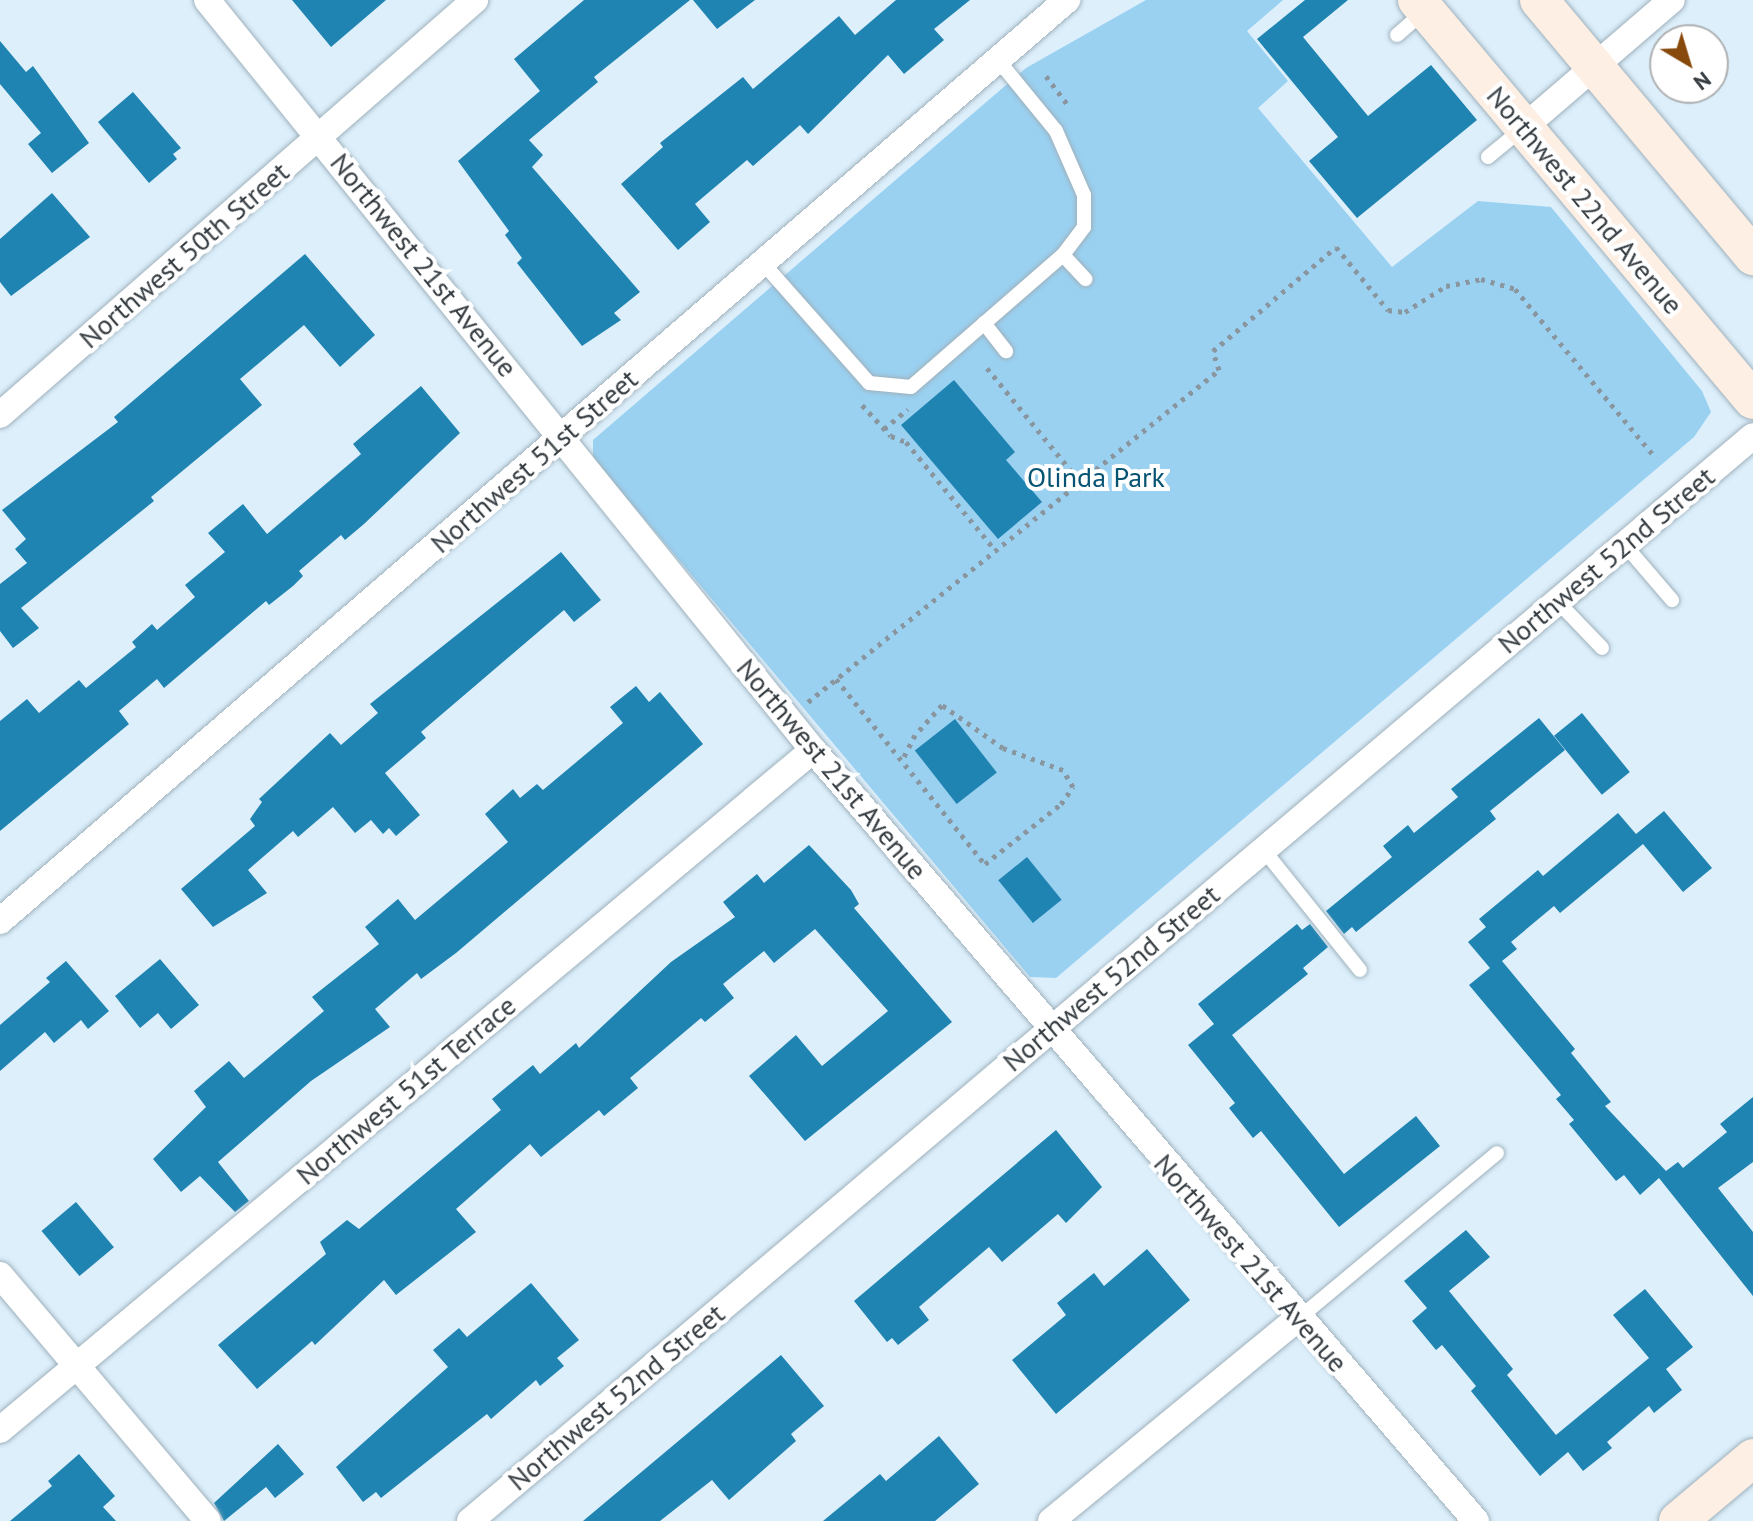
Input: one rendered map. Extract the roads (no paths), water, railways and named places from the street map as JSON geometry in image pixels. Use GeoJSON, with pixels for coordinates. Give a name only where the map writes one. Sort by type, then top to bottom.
{"type":"FeatureCollection","features":[{"type":"Feature","properties":{"kind":"main road"},"geometry":{"type":"LineString","coordinates":[[1539,0],[1753,256]]}},
{"type":"Feature","properties":{"kind":"main road","name":"Northwest 22nd Avenue"},"geometry":{"type":"LineString","coordinates":[[1421,5],[1753,400]]}},
{"type":"Feature","properties":{"kind":"main road"},"geometry":{"type":"LineString","coordinates":[[1678,1521],[1753,1458]]}},
{"type":"Feature","properties":{"kind":"street","name":"Northwest 21st Avenue"},"geometry":{"type":"LineString","coordinates":[[207,0],[321,136],[813,750],[1297,1319],[1476,1521]]}},
{"type":"Feature","properties":{"kind":"street","name":"Northwest 50th Street"},"geometry":{"type":"LineString","coordinates":[[0,415],[475,0]]}},
{"type":"Feature","properties":{"kind":"street","name":"Northwest 51st Street"},"geometry":{"type":"LineString","coordinates":[[0,921],[1067,0]]}},
{"type":"Feature","properties":{"kind":"street"},"geometry":{"type":"LineString","coordinates":[[1523,128],[1672,0]]}},
{"type":"Feature","properties":{"kind":"street","name":"Northwest 52nd Street"},"geometry":{"type":"LineString","coordinates":[[470,1521],[1753,436]]}},
{"type":"Feature","properties":{"kind":"street","name":"Northwest 51st Terrace"},"geometry":{"type":"LineString","coordinates":[[0,1430],[813,750]]}},
{"type":"Feature","properties":{"kind":"street"},"geometry":{"type":"LineString","coordinates":[[0,1275],[208,1521]]}},
{"type":"Feature","properties":{"kind":"street"},"geometry":{"type":"LineString","coordinates":[[1051,1521],[1297,1319]]}},
{"type":"Feature","properties":{"kind":"lane"},"geometry":{"type":"LineString","coordinates":[[1397,35],[1421,5]]}},
{"type":"Feature","properties":{"kind":"lane"},"geometry":{"type":"LineString","coordinates":[[763,263],[869,383],[911,387],[1063,255],[1084,227],[1084,195],[1056,131],[998,60]]}},
{"type":"Feature","properties":{"kind":"lane"},"geometry":{"type":"LineString","coordinates":[[1488,157],[1523,128]]}},
{"type":"Feature","properties":{"kind":"lane"},"geometry":{"type":"LineString","coordinates":[[1063,255],[1085,279]]}},
{"type":"Feature","properties":{"kind":"lane"},"geometry":{"type":"LineString","coordinates":[[984,323],[1006,351]]}},
{"type":"Feature","properties":{"kind":"lane"},"geometry":{"type":"LineString","coordinates":[[1624,544],[1672,600]]}},
{"type":"Feature","properties":{"kind":"lane"},"geometry":{"type":"LineString","coordinates":[[1557,601],[1602,648]]}},
{"type":"Feature","properties":{"kind":"lane"},"geometry":{"type":"LineString","coordinates":[[1263,849],[1360,970]]}},
{"type":"Feature","properties":{"kind":"lane"},"geometry":{"type":"LineString","coordinates":[[1297,1319],[1497,1153]]}},
{"type":"Feature","properties":{"kind":"park label","name":"Olinda Park"},"geometry":{"type":"Point","coordinates":[1096,477]}}]}
